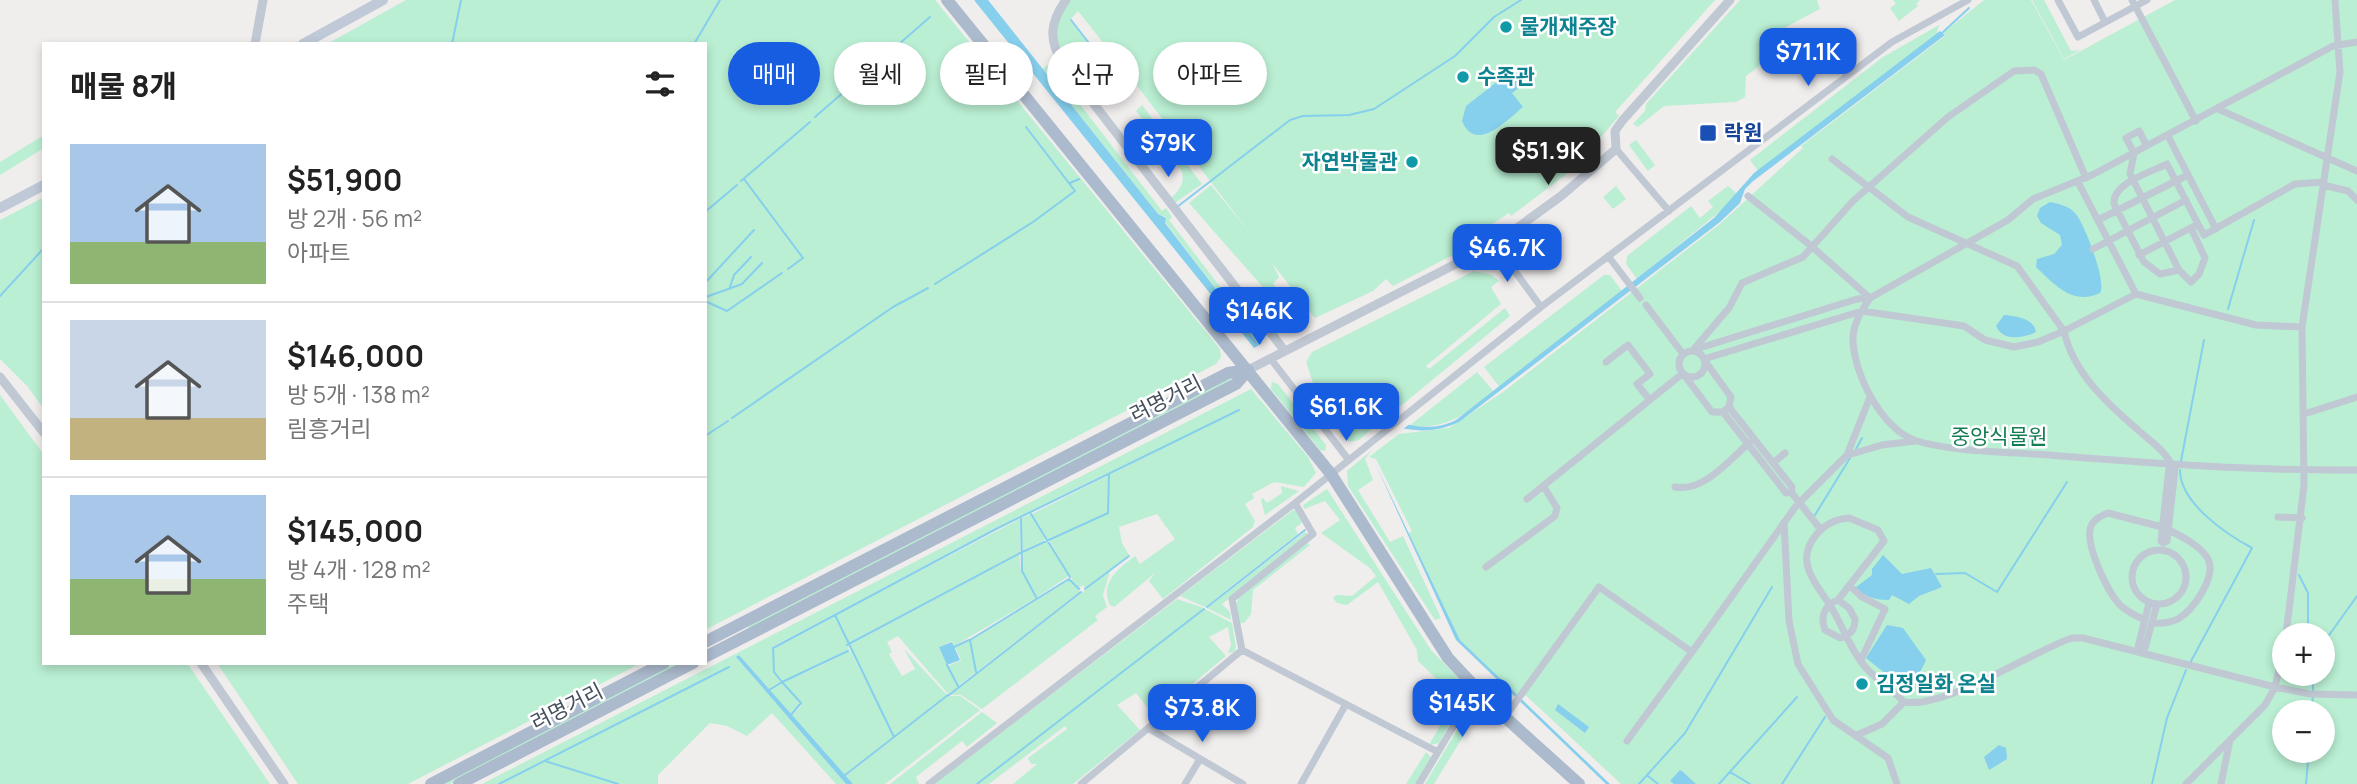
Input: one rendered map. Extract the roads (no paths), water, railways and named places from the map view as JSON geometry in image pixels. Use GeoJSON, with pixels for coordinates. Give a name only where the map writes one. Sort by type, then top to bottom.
{"type":"FeatureCollection","features":[{"type":"Feature","properties":{"kind":"main road"},"geometry":{"type":"LineString","coordinates":[[307,42],[383,0]]}},
{"type":"Feature","properties":{"kind":"main road"},"geometry":{"type":"LineString","coordinates":[[947,0],[1331,474],[1448,658],[1578,784]]}},
{"type":"Feature","properties":{"kind":"main road"},"geometry":{"type":"LineString","coordinates":[[0,208],[42,186]]}},
{"type":"Feature","properties":{"kind":"main road","name":"려명거리"},"geometry":{"type":"LineString","coordinates":[[707,641],[1228,373],[1248,370]]}},
{"type":"Feature","properties":{"kind":"main road","name":"려명거리"},"geometry":{"type":"LineString","coordinates":[[707,656],[1236,384],[1248,370]]}},
{"type":"Feature","properties":{"kind":"main road","name":"려명거리"},"geometry":{"type":"LineString","coordinates":[[430,784],[659,665]]}},
{"type":"Feature","properties":{"kind":"main road","name":"려명거리"},"geometry":{"type":"LineString","coordinates":[[459,784],[689,665]]}},
{"type":"Feature","properties":{"kind":"street"},"geometry":{"type":"LineString","coordinates":[[255,42],[263,0]]}},
{"type":"Feature","properties":{"kind":"street"},"geometry":{"type":"LineString","coordinates":[[1066,0],[1054,16],[1051,30],[1055,52],[1284,350]]}},
{"type":"Feature","properties":{"kind":"street"},"geometry":{"type":"LineString","coordinates":[[1669,211],[1616,149],[1615,131],[1730,0]]}},
{"type":"Feature","properties":{"kind":"street"},"geometry":{"type":"LineString","coordinates":[[929,784],[1295,503],[1541,307],[1892,42],[1968,0]]}},
{"type":"Feature","properties":{"kind":"street"},"geometry":{"type":"LineString","coordinates":[[2059,0],[2078,37],[2134,3],[2147,0]]}},
{"type":"Feature","properties":{"kind":"street"},"geometry":{"type":"LineString","coordinates":[[2094,0],[2105,22]]}},
{"type":"Feature","properties":{"kind":"street"},"geometry":{"type":"LineString","coordinates":[[2288,623],[2302,518],[2302,327],[2340,72],[2335,0]]}},
{"type":"Feature","properties":{"kind":"street"},"geometry":{"type":"LineString","coordinates":[[2134,3],[2196,121]]}},
{"type":"Feature","properties":{"kind":"street"},"geometry":{"type":"LineString","coordinates":[[1693,350],[1729,393],[1732,401],[1726,410],[1712,412],[1683,374],[1678,362],[1683,354],[1693,350],[1857,299],[1870,298],[2015,216],[2033,198],[2086,178],[2339,43],[2357,42]]}},
{"type":"Feature","properties":{"kind":"street"},"geometry":{"type":"LineString","coordinates":[[1693,350],[1724,315],[1742,283],[1796,262],[1867,188],[1948,117],[2006,76],[2023,69],[2041,74],[2060,124],[2086,178]]}},
{"type":"Feature","properties":{"kind":"street"},"geometry":{"type":"LineString","coordinates":[[2218,109],[2357,171]]}},
{"type":"Feature","properties":{"kind":"street"},"geometry":{"type":"LineString","coordinates":[[2147,146],[2139,131],[2126,138],[2134,153],[2129,166],[2133,181],[2179,270],[2191,282],[2205,260],[2186,200],[2167,164],[2133,181],[2114,195],[2117,211],[2139,255],[2156,273],[2179,270]]}},
{"type":"Feature","properties":{"kind":"street"},"geometry":{"type":"LineString","coordinates":[[2168,136],[2216,229]]}},
{"type":"Feature","properties":{"kind":"street"},"geometry":{"type":"LineString","coordinates":[[1248,370],[1495,244],[1561,196],[1616,149]]}},
{"type":"Feature","properties":{"kind":"street"},"geometry":{"type":"LineString","coordinates":[[1832,159],[1908,217],[2017,266],[2064,331],[2070,349],[2092,385],[2162,451],[2175,469],[2165,528],[2168,541],[2146,553],[2133,570],[2136,590],[2153,603]]}},
{"type":"Feature","properties":{"kind":"street"},"geometry":{"type":"LineString","coordinates":[[2098,220],[2188,175]]}},
{"type":"Feature","properties":{"kind":"street"},"geometry":{"type":"LineString","coordinates":[[2078,182],[2136,294]]}},
{"type":"Feature","properties":{"kind":"street"},"geometry":{"type":"LineString","coordinates":[[2195,226],[2204,235],[2295,184],[2324,183],[2348,191],[2357,200]]}},
{"type":"Feature","properties":{"kind":"street"},"geometry":{"type":"LineString","coordinates":[[1748,197],[1812,247],[1870,298]]}},
{"type":"Feature","properties":{"kind":"street"},"geometry":{"type":"LineString","coordinates":[[2093,249],[2186,200]]}},
{"type":"Feature","properties":{"kind":"street"},"geometry":{"type":"LineString","coordinates":[[2139,255],[2195,226]]}},
{"type":"Feature","properties":{"kind":"street"},"geometry":{"type":"LineString","coordinates":[[1495,244],[1541,307]]}},
{"type":"Feature","properties":{"kind":"street"},"geometry":{"type":"LineString","coordinates":[[1608,257],[1683,354]]}},
{"type":"Feature","properties":{"kind":"street"},"geometry":{"type":"LineString","coordinates":[[1704,360],[1862,311],[1964,326],[1985,340],[2014,347],[2038,342],[2064,331],[2136,294],[2256,325],[2302,327]]}},
{"type":"Feature","properties":{"kind":"street"},"geometry":{"type":"LineString","coordinates":[[1870,298],[1862,311],[1853,339],[1870,397],[1894,425],[1915,441]]}},
{"type":"Feature","properties":{"kind":"street"},"geometry":{"type":"LineString","coordinates":[[1606,362],[1628,345],[1650,374],[1637,384],[1649,399]]}},
{"type":"Feature","properties":{"kind":"street"},"geometry":{"type":"LineString","coordinates":[[1270,358],[1348,459]]}},
{"type":"Feature","properties":{"kind":"street"},"geometry":{"type":"LineString","coordinates":[[1528,499],[1683,374],[1698,376],[1704,369],[1704,360]]}},
{"type":"Feature","properties":{"kind":"street"},"geometry":{"type":"LineString","coordinates":[[0,377],[42,430]]}},
{"type":"Feature","properties":{"kind":"street"},"geometry":{"type":"LineString","coordinates":[[1627,741],[1784,522],[1847,455],[1870,397]]}},
{"type":"Feature","properties":{"kind":"street"},"geometry":{"type":"LineString","coordinates":[[2304,414],[2357,397]]}},
{"type":"Feature","properties":{"kind":"street"},"geometry":{"type":"LineString","coordinates":[[1726,410],[1754,439],[1792,487],[1791,492],[1821,530]]}},
{"type":"Feature","properties":{"kind":"street"},"geometry":{"type":"LineString","coordinates":[[1726,410],[1747,444],[1786,493],[1791,492]]}},
{"type":"Feature","properties":{"kind":"street"},"geometry":{"type":"LineString","coordinates":[[1675,487],[1688,488],[1700,484],[1754,439]]}},
{"type":"Feature","properties":{"kind":"street"},"geometry":{"type":"LineString","coordinates":[[1847,455],[1882,445],[1915,441],[2172,466],[2304,471],[2357,470]]}},
{"type":"Feature","properties":{"kind":"street"},"geometry":{"type":"LineString","coordinates":[[1773,463],[1786,453]]}},
{"type":"Feature","properties":{"kind":"street"},"geometry":{"type":"LineString","coordinates":[[1486,567],[1555,516],[1557,508],[1544,487]]}},
{"type":"Feature","properties":{"kind":"street"},"geometry":{"type":"LineString","coordinates":[[1242,650],[1232,599],[1313,534],[1311,526],[1295,503]]}},
{"type":"Feature","properties":{"kind":"street"},"geometry":{"type":"LineString","coordinates":[[2108,513],[2165,528],[2200,550],[2208,559],[2209,570],[2201,592],[2187,612],[2171,622],[2148,622],[2123,608],[2109,591],[2096,561],[2090,531],[2095,520],[2108,513]]}},
{"type":"Feature","properties":{"kind":"street"},"geometry":{"type":"LineString","coordinates":[[2278,516],[2302,518]]}},
{"type":"Feature","properties":{"kind":"street"},"geometry":{"type":"LineString","coordinates":[[1838,600],[1849,608],[1855,620],[1854,627],[1847,636],[1835,638],[1825,630],[1822,616],[1830,604],[1838,600],[1850,586],[1882,546],[1881,532],[1849,518],[1821,530],[1808,547],[1806,561],[1815,584],[1830,604],[1847,636],[1867,669],[1904,702]]}},
{"type":"Feature","properties":{"kind":"street"},"geometry":{"type":"LineString","coordinates":[[1784,522],[1788,610],[1795,655],[1806,678],[1833,720],[1888,758],[1897,784]]}},
{"type":"Feature","properties":{"kind":"street"},"geometry":{"type":"LineString","coordinates":[[2153,603],[2175,598],[2186,579],[2182,562],[2163,546]]}},
{"type":"Feature","properties":{"kind":"street"},"geometry":{"type":"LineString","coordinates":[[1850,586],[1862,597],[1885,609],[1861,660]]}},
{"type":"Feature","properties":{"kind":"street"},"geometry":{"type":"LineString","coordinates":[[1505,716],[1600,587],[1692,652]]}},
{"type":"Feature","properties":{"kind":"street"},"geometry":{"type":"LineString","coordinates":[[2140,652],[2145,648],[2153,603]]}},
{"type":"Feature","properties":{"kind":"street"},"geometry":{"type":"LineString","coordinates":[[1857,735],[1882,724],[1904,702],[1922,701],[1980,682],[2072,638],[2083,638],[2275,687],[2313,694],[2357,695]]}},
{"type":"Feature","properties":{"kind":"street"},"geometry":{"type":"LineString","coordinates":[[1242,650],[1438,752]]}},
{"type":"Feature","properties":{"kind":"street"},"geometry":{"type":"LineString","coordinates":[[1081,784],[1242,650]]}},
{"type":"Feature","properties":{"kind":"street"},"geometry":{"type":"LineString","coordinates":[[202,665],[284,784]]}},
{"type":"Feature","properties":{"kind":"street"},"geometry":{"type":"LineString","coordinates":[[2186,784],[2265,705],[2275,687]]}},
{"type":"Feature","properties":{"kind":"street"},"geometry":{"type":"LineString","coordinates":[[1301,784],[1346,704]]}},
{"type":"Feature","properties":{"kind":"street"},"geometry":{"type":"LineString","coordinates":[[1419,784],[1462,712]]}},
{"type":"Feature","properties":{"kind":"street"},"geometry":{"type":"LineString","coordinates":[[1148,728],[1243,784]]}},
{"type":"Feature","properties":{"kind":"street"},"geometry":{"type":"LineString","coordinates":[[2221,784],[2231,737]]}},
{"type":"Feature","properties":{"kind":"street"},"geometry":{"type":"LineString","coordinates":[[1185,784],[1199,759]]}},
{"type":"Feature","properties":{"kind":"water"},"geometry":{"type":"Polygon","coordinates":[[[974,0],[988,0],[1021,42],[1008,42],[974,0]]]}},
{"type":"Feature","properties":{"kind":"water"},"geometry":{"type":"Polygon","coordinates":[[[1940,31],[1945,35],[1752,182],[1745,189],[1740,203],[1720,222],[1459,422],[1440,428],[1404,429],[1368,417],[1316,391],[1314,384],[1384,417],[1421,427],[1439,426],[1456,420],[1714,218],[1754,173],[1940,31]]]}},
{"type":"Feature","properties":{"kind":"water"},"geometry":{"type":"Polygon","coordinates":[[[1033,57],[1047,74],[1047,91],[1033,73],[1033,57]]]}},
{"type":"Feature","properties":{"kind":"water"},"geometry":{"type":"Polygon","coordinates":[[[1512,70],[1521,72],[1524,76],[1523,85],[1512,93],[1523,107],[1492,131],[1475,135],[1462,121],[1466,106],[1512,70]]]}},
{"type":"Feature","properties":{"kind":"water"},"geometry":{"type":"Polygon","coordinates":[[[1058,105],[1071,105],[1158,214],[1166,218],[1165,223],[1259,345],[1254,348],[1058,105]]]}},
{"type":"Feature","properties":{"kind":"water"},"geometry":{"type":"Polygon","coordinates":[[[2050,202],[2070,209],[2079,219],[2098,266],[2100,293],[2081,297],[2065,292],[2036,267],[2037,259],[2054,254],[2062,245],[2060,235],[2041,223],[2037,216],[2040,208],[2050,202]]]}},
{"type":"Feature","properties":{"kind":"water"},"geometry":{"type":"Polygon","coordinates":[[[2004,315],[2028,321],[2035,327],[2036,332],[2019,337],[2003,335],[1996,326],[2004,315]]]}},
{"type":"Feature","properties":{"kind":"water"},"geometry":{"type":"Polygon","coordinates":[[[1375,463],[1460,640],[1610,784],[1606,784],[1456,640],[1375,463]]]}},
{"type":"Feature","properties":{"kind":"water"},"geometry":{"type":"Polygon","coordinates":[[[1883,555],[1902,574],[1931,568],[1942,587],[1919,596],[1909,604],[1892,595],[1889,600],[1884,600],[1863,594],[1855,588],[1872,575],[1872,569],[1883,555]]]}},
{"type":"Feature","properties":{"kind":"water"},"geometry":{"type":"Polygon","coordinates":[[[1887,625],[1903,628],[1926,660],[1913,679],[1906,681],[1890,677],[1866,658],[1887,625]]]}},
{"type":"Feature","properties":{"kind":"water"},"geometry":{"type":"Polygon","coordinates":[[[952,642],[960,660],[947,665],[939,647],[952,642]]]}},
{"type":"Feature","properties":{"kind":"water"},"geometry":{"type":"Polygon","coordinates":[[[739,655],[853,784],[846,784],[736,657],[739,655]]]}},
{"type":"Feature","properties":{"kind":"water"},"geometry":{"type":"Polygon","coordinates":[[[1558,704],[1589,727],[1585,733],[1555,710],[1558,704]]]}},
{"type":"Feature","properties":{"kind":"water"},"geometry":{"type":"Polygon","coordinates":[[[1999,745],[2006,748],[2007,759],[1989,770],[1984,757],[1999,745]]]}},
{"type":"Feature","properties":{"kind":"water"},"geometry":{"type":"Polygon","coordinates":[[[1680,770],[1696,784],[1674,784],[1670,781],[1680,770]]]}},
{"type":"Feature","properties":{"kind":"waterway"},"geometry":{"type":"LineString","coordinates":[[452,42],[461,0]]}},
{"type":"Feature","properties":{"kind":"waterway"},"geometry":{"type":"LineString","coordinates":[[695,42],[720,0]]}},
{"type":"Feature","properties":{"kind":"waterway"},"geometry":{"type":"LineString","coordinates":[[1177,207],[1290,120],[1303,116],[1349,115],[1374,109],[1455,56],[1494,17],[1521,0]]}},
{"type":"Feature","properties":{"kind":"waterway"},"geometry":{"type":"LineString","coordinates":[[1942,33],[1969,8]]}},
{"type":"Feature","properties":{"kind":"waterway"},"geometry":{"type":"LineString","coordinates":[[815,117],[930,17]]}},
{"type":"Feature","properties":{"kind":"waterway"},"geometry":{"type":"LineString","coordinates":[[1071,20],[1088,42]]}},
{"type":"Feature","properties":{"kind":"waterway"},"geometry":{"type":"LineString","coordinates":[[741,181],[810,122]]}},
{"type":"Feature","properties":{"kind":"waterway"},"geometry":{"type":"LineString","coordinates":[[935,284],[1033,222],[1075,191],[1026,127]]}},
{"type":"Feature","properties":{"kind":"waterway"},"geometry":{"type":"LineString","coordinates":[[744,179],[803,258],[788,269]]}},
{"type":"Feature","properties":{"kind":"waterway"},"geometry":{"type":"LineString","coordinates":[[1070,183],[1079,179]]}},
{"type":"Feature","properties":{"kind":"waterway"},"geometry":{"type":"LineString","coordinates":[[707,210],[737,185]]}},
{"type":"Feature","properties":{"kind":"waterway"},"geometry":{"type":"LineString","coordinates":[[2228,309],[2254,220]]}},
{"type":"Feature","properties":{"kind":"waterway"},"geometry":{"type":"LineString","coordinates":[[707,281],[754,230]]}},
{"type":"Feature","properties":{"kind":"waterway"},"geometry":{"type":"LineString","coordinates":[[0,296],[42,250]]}},
{"type":"Feature","properties":{"kind":"waterway"},"geometry":{"type":"LineString","coordinates":[[730,287],[734,275],[751,257]]}},
{"type":"Feature","properties":{"kind":"waterway"},"geometry":{"type":"LineString","coordinates":[[707,297],[742,284],[762,263]]}},
{"type":"Feature","properties":{"kind":"waterway"},"geometry":{"type":"LineString","coordinates":[[707,302],[727,311],[782,273]]}},
{"type":"Feature","properties":{"kind":"waterway"},"geometry":{"type":"LineString","coordinates":[[732,418],[893,307],[928,288]]}},
{"type":"Feature","properties":{"kind":"waterway"},"geometry":{"type":"LineString","coordinates":[[2181,461],[2204,340]]}},
{"type":"Feature","properties":{"kind":"waterway"},"geometry":{"type":"LineString","coordinates":[[769,690],[782,682],[774,672],[773,648],[996,529],[1239,410]]}},
{"type":"Feature","properties":{"kind":"waterway"},"geometry":{"type":"LineString","coordinates":[[707,435],[728,421]]}},
{"type":"Feature","properties":{"kind":"waterway"},"geometry":{"type":"LineString","coordinates":[[1856,449],[1862,438]]}},
{"type":"Feature","properties":{"kind":"waterway"},"geometry":{"type":"LineString","coordinates":[[1815,515],[1850,458]]}},
{"type":"Feature","properties":{"kind":"waterway"},"geometry":{"type":"LineString","coordinates":[[2180,470],[2188,494],[2206,516],[2252,548],[2190,663]]}},
{"type":"Feature","properties":{"kind":"waterway"},"geometry":{"type":"LineString","coordinates":[[847,645],[1020,553],[1108,513],[1109,474]]}},
{"type":"Feature","properties":{"kind":"waterway"},"geometry":{"type":"LineString","coordinates":[[1936,574],[1965,573],[1997,592],[2067,482]]}},
{"type":"Feature","properties":{"kind":"waterway"},"geometry":{"type":"LineString","coordinates":[[1031,514],[1070,577]]}},
{"type":"Feature","properties":{"kind":"waterway"},"geometry":{"type":"LineString","coordinates":[[1021,519],[1022,571],[1036,597]]}},
{"type":"Feature","properties":{"kind":"waterway"},"geometry":{"type":"LineString","coordinates":[[1207,607],[1305,530]]}},
{"type":"Feature","properties":{"kind":"waterway"},"geometry":{"type":"LineString","coordinates":[[1085,589],[1129,556]]}},
{"type":"Feature","properties":{"kind":"waterway"},"geometry":{"type":"LineString","coordinates":[[2299,575],[2308,593],[2308,623]]}},
{"type":"Feature","properties":{"kind":"waterway"},"geometry":{"type":"LineString","coordinates":[[976,672],[970,640],[1069,579],[1079,589]]}},
{"type":"Feature","properties":{"kind":"waterway"},"geometry":{"type":"LineString","coordinates":[[1639,784],[1685,733],[1772,587]]}},
{"type":"Feature","properties":{"kind":"waterway"},"geometry":{"type":"LineString","coordinates":[[949,695],[1081,592]]}},
{"type":"Feature","properties":{"kind":"waterway"},"geometry":{"type":"LineString","coordinates":[[2335,627],[2357,596]]}},
{"type":"Feature","properties":{"kind":"waterway"},"geometry":{"type":"LineString","coordinates":[[977,784],[1204,609]]}},
{"type":"Feature","properties":{"kind":"waterway"},"geometry":{"type":"LineString","coordinates":[[835,615],[894,737]]}},
{"type":"Feature","properties":{"kind":"waterway"},"geometry":{"type":"LineString","coordinates":[[954,647],[969,640]]}},
{"type":"Feature","properties":{"kind":"waterway"},"geometry":{"type":"LineString","coordinates":[[791,715],[801,703],[782,682],[848,651]]}},
{"type":"Feature","properties":{"kind":"waterway"},"geometry":{"type":"LineString","coordinates":[[947,665],[958,686]]}},
{"type":"Feature","properties":{"kind":"waterway"},"geometry":{"type":"LineString","coordinates":[[499,784],[729,667]]}},
{"type":"Feature","properties":{"kind":"waterway"},"geometry":{"type":"LineString","coordinates":[[2152,784],[2167,718],[2186,670]]}},
{"type":"Feature","properties":{"kind":"waterway"},"geometry":{"type":"LineString","coordinates":[[844,776],[948,695]]}},
{"type":"Feature","properties":{"kind":"waterway"},"geometry":{"type":"LineString","coordinates":[[2312,700],[2313,696]]}},
{"type":"Feature","properties":{"kind":"waterway"},"geometry":{"type":"LineString","coordinates":[[1719,784],[1797,697]]}},
{"type":"Feature","properties":{"kind":"waterway"},"geometry":{"type":"LineString","coordinates":[[1782,784],[1825,717]]}},
{"type":"Feature","properties":{"kind":"waterway"},"geometry":{"type":"LineString","coordinates":[[545,761],[618,784]]}},
{"type":"Feature","properties":{"kind":"waterway"},"geometry":{"type":"LineString","coordinates":[[2306,784],[2308,763]]}},
{"type":"Feature","properties":{"kind":"waterway"},"geometry":{"type":"LineString","coordinates":[[1730,772],[1750,784]]}},
{"type":"Feature","properties":{"kind":"waterway"},"geometry":{"type":"LineString","coordinates":[[1648,776],[1658,784]]}},
{"type":"Feature","properties":{"kind":"place","name":"물개재주장"},"geometry":{"type":"Point","coordinates":[1506,27]}},
{"type":"Feature","properties":{"kind":"place","name":"수족관"},"geometry":{"type":"Point","coordinates":[1463,77]}},
{"type":"Feature","properties":{"kind":"place","name":"락원"},"geometry":{"type":"Point","coordinates":[1708,133]}},
{"type":"Feature","properties":{"kind":"place","name":"자연박물관"},"geometry":{"type":"Point","coordinates":[1412,162]}},
{"type":"Feature","properties":{"kind":"place","name":"김정일화 온실"},"geometry":{"type":"Point","coordinates":[1862,684]}},
{"type":"Feature","properties":{"kind":"park label","name":"중앙식물원"},"geometry":{"type":"Point","coordinates":[1999,437]}}]}
